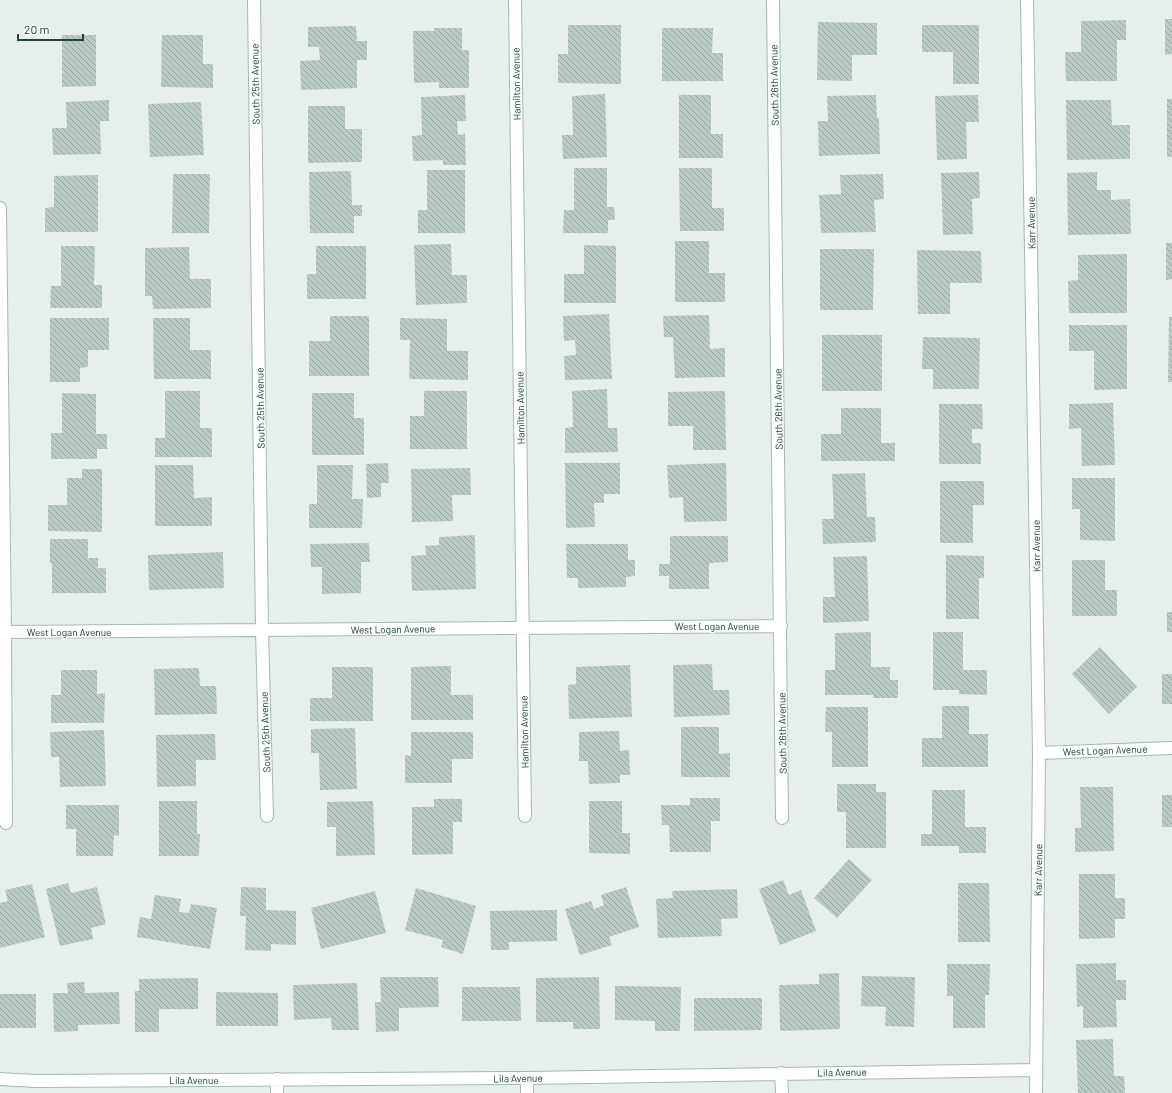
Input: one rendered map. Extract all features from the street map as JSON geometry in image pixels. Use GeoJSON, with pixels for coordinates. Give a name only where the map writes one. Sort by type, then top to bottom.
{"type":"FeatureCollection","features":[{"type":"Feature","properties":{"kind":"street","name":"South 25th Avenue"},"geometry":{"type":"LineString","coordinates":[[254,0],[262,631],[268,816]]}},
{"type":"Feature","properties":{"kind":"street","name":"Hamilton Avenue"},"geometry":{"type":"LineString","coordinates":[[515,0],[525,816]]}},
{"type":"Feature","properties":{"kind":"street","name":"South 26th Avenue"},"geometry":{"type":"LineString","coordinates":[[773,0],[782,818]]}},
{"type":"Feature","properties":{"kind":"street","name":"Karr Avenue"},"geometry":{"type":"LineString","coordinates":[[1027,0],[1039,753],[1036,1093]]}},
{"type":"Feature","properties":{"kind":"street"},"geometry":{"type":"LineString","coordinates":[[0,208],[6,632],[6,823]]}},
{"type":"Feature","properties":{"kind":"street","name":"West Logan Avenue"},"geometry":{"type":"LineString","coordinates":[[6,632],[781,626]]}},
{"type":"Feature","properties":{"kind":"street","name":"West Logan Avenue"},"geometry":{"type":"LineString","coordinates":[[1039,753],[1172,748]]}},
{"type":"Feature","properties":{"kind":"street","name":"Lila Avenue"},"geometry":{"type":"LineString","coordinates":[[0,1079],[35,1087],[277,1079],[527,1078],[1036,1070]]}},
{"type":"Feature","properties":{"kind":"street"},"geometry":{"type":"LineString","coordinates":[[781,1073],[782,1093]]}},
{"type":"Feature","properties":{"kind":"street"},"geometry":{"type":"LineString","coordinates":[[527,1078],[527,1093]]}},
{"type":"Feature","properties":{"kind":"street"},"geometry":{"type":"LineString","coordinates":[[277,1079],[277,1093]]}},
{"type":"Feature","properties":{"kind":"building"},"geometry":{"type":"Polygon","coordinates":[[[1165,19],[1172,19],[1172,54],[1165,55],[1165,19]]]}},
{"type":"Feature","properties":{"kind":"building"},"geometry":{"type":"Polygon","coordinates":[[[1126,20],[1126,40],[1117,40],[1117,81],[1066,81],[1065,52],[1081,52],[1081,21],[1126,20]]]}},
{"type":"Feature","properties":{"kind":"building"},"geometry":{"type":"Polygon","coordinates":[[[818,22],[877,23],[877,55],[852,55],[852,81],[817,80],[818,22]]]}},
{"type":"Feature","properties":{"kind":"building"},"geometry":{"type":"Polygon","coordinates":[[[568,25],[621,25],[621,84],[558,83],[558,54],[568,54],[568,25]]]}},
{"type":"Feature","properties":{"kind":"building"},"geometry":{"type":"Polygon","coordinates":[[[922,25],[979,25],[979,84],[953,84],[953,52],[922,52],[922,25]]]}},
{"type":"Feature","properties":{"kind":"building"},"geometry":{"type":"Polygon","coordinates":[[[356,26],[357,41],[367,41],[367,60],[357,60],[357,88],[301,90],[300,61],[320,60],[319,47],[308,47],[308,27],[356,26]]]}},
{"type":"Feature","properties":{"kind":"building"},"geometry":{"type":"Polygon","coordinates":[[[434,28],[462,28],[462,50],[469,50],[469,88],[439,88],[439,82],[414,83],[413,31],[434,31],[434,28]]]}},
{"type":"Feature","properties":{"kind":"building"},"geometry":{"type":"Polygon","coordinates":[[[662,28],[713,28],[712,53],[723,53],[723,81],[662,81],[662,28]]]}},
{"type":"Feature","properties":{"kind":"building"},"geometry":{"type":"Polygon","coordinates":[[[62,35],[96,35],[96,86],[62,87],[62,35]]]}},
{"type":"Feature","properties":{"kind":"building"},"geometry":{"type":"Polygon","coordinates":[[[162,35],[203,35],[203,64],[213,64],[213,88],[161,87],[162,35]]]}},
{"type":"Feature","properties":{"kind":"building"},"geometry":{"type":"Polygon","coordinates":[[[605,94],[607,157],[563,159],[562,135],[573,135],[572,96],[605,94]]]}},
{"type":"Feature","properties":{"kind":"building"},"geometry":{"type":"Polygon","coordinates":[[[465,95],[466,121],[457,121],[458,135],[465,134],[466,165],[443,165],[443,160],[413,161],[412,136],[422,135],[421,97],[465,95]]]}},
{"type":"Feature","properties":{"kind":"building"},"geometry":{"type":"Polygon","coordinates":[[[679,95],[711,95],[711,134],[723,134],[723,158],[679,158],[679,95]]]}},
{"type":"Feature","properties":{"kind":"building"},"geometry":{"type":"Polygon","coordinates":[[[876,95],[877,118],[879,118],[880,154],[819,156],[818,121],[828,121],[827,96],[876,95]]]}},
{"type":"Feature","properties":{"kind":"building"},"geometry":{"type":"Polygon","coordinates":[[[978,95],[979,122],[966,122],[967,159],[937,160],[935,96],[978,95]]]}},
{"type":"Feature","properties":{"kind":"building"},"geometry":{"type":"Polygon","coordinates":[[[1167,99],[1172,99],[1172,157],[1167,157],[1167,99]]]}},
{"type":"Feature","properties":{"kind":"building"},"geometry":{"type":"Polygon","coordinates":[[[109,100],[109,121],[100,121],[101,154],[53,155],[52,128],[67,128],[66,102],[109,100]]]}},
{"type":"Feature","properties":{"kind":"building"},"geometry":{"type":"Polygon","coordinates":[[[1066,100],[1111,100],[1112,125],[1130,125],[1130,159],[1067,160],[1066,100]]]}},
{"type":"Feature","properties":{"kind":"building"},"geometry":{"type":"Polygon","coordinates":[[[201,102],[204,155],[150,157],[148,104],[201,102]]]}},
{"type":"Feature","properties":{"kind":"building"},"geometry":{"type":"Polygon","coordinates":[[[308,106],[345,106],[345,129],[362,129],[362,162],[308,163],[308,106]]]}},
{"type":"Feature","properties":{"kind":"building"},"geometry":{"type":"Polygon","coordinates":[[[574,168],[607,168],[607,207],[614,207],[615,220],[608,220],[608,233],[563,233],[564,210],[574,210],[574,168]]]}},
{"type":"Feature","properties":{"kind":"building"},"geometry":{"type":"Polygon","coordinates":[[[679,168],[712,168],[712,208],[724,208],[724,231],[680,231],[679,168]]]}},
{"type":"Feature","properties":{"kind":"building"},"geometry":{"type":"Polygon","coordinates":[[[427,170],[465,170],[465,233],[418,233],[418,210],[427,210],[427,170]]]}},
{"type":"Feature","properties":{"kind":"building"},"geometry":{"type":"Polygon","coordinates":[[[351,171],[352,205],[362,205],[362,216],[354,216],[354,233],[310,233],[309,172],[351,171]]]}},
{"type":"Feature","properties":{"kind":"building"},"geometry":{"type":"Polygon","coordinates":[[[979,172],[980,198],[972,199],[973,234],[943,235],[941,173],[979,172]]]}},
{"type":"Feature","properties":{"kind":"building"},"geometry":{"type":"Polygon","coordinates":[[[1097,172],[1097,190],[1111,190],[1111,200],[1130,199],[1131,234],[1068,235],[1067,173],[1097,172]]]}},
{"type":"Feature","properties":{"kind":"building"},"geometry":{"type":"Polygon","coordinates":[[[173,174],[210,174],[209,233],[172,233],[173,174]]]}},
{"type":"Feature","properties":{"kind":"building"},"geometry":{"type":"Polygon","coordinates":[[[883,174],[884,199],[874,200],[876,232],[821,233],[819,195],[841,194],[840,175],[883,174]]]}},
{"type":"Feature","properties":{"kind":"building"},"geometry":{"type":"Polygon","coordinates":[[[98,175],[98,232],[45,232],[45,208],[54,207],[54,176],[98,175]]]}},
{"type":"Feature","properties":{"kind":"building"},"geometry":{"type":"Polygon","coordinates":[[[675,241],[709,241],[709,273],[725,273],[725,302],[675,302],[675,241]]]}},
{"type":"Feature","properties":{"kind":"building"},"geometry":{"type":"Polygon","coordinates":[[[1166,243],[1172,243],[1172,279],[1166,280],[1166,243]]]}},
{"type":"Feature","properties":{"kind":"building"},"geometry":{"type":"Polygon","coordinates":[[[451,244],[452,275],[467,275],[467,303],[416,305],[414,245],[451,244]]]}},
{"type":"Feature","properties":{"kind":"building"},"geometry":{"type":"Polygon","coordinates":[[[584,245],[616,246],[616,303],[564,303],[564,274],[584,274],[584,245]]]}},
{"type":"Feature","properties":{"kind":"building"},"geometry":{"type":"Polygon","coordinates":[[[61,246],[95,246],[94,285],[102,285],[102,308],[50,308],[51,286],[61,286],[61,246]]]}},
{"type":"Feature","properties":{"kind":"building"},"geometry":{"type":"Polygon","coordinates":[[[316,246],[366,246],[366,299],[307,299],[307,274],[316,274],[316,246]]]}},
{"type":"Feature","properties":{"kind":"building"},"geometry":{"type":"Polygon","coordinates":[[[189,247],[190,279],[211,279],[211,308],[153,309],[152,296],[145,296],[145,248],[189,247]]]}},
{"type":"Feature","properties":{"kind":"building"},"geometry":{"type":"Polygon","coordinates":[[[820,249],[874,249],[873,310],[820,310],[820,249]]]}},
{"type":"Feature","properties":{"kind":"building"},"geometry":{"type":"Polygon","coordinates":[[[917,250],[981,251],[982,283],[950,283],[950,314],[918,314],[917,250]]]}},
{"type":"Feature","properties":{"kind":"building"},"geometry":{"type":"Polygon","coordinates":[[[1127,254],[1127,313],[1069,313],[1068,281],[1078,280],[1078,255],[1127,254]]]}},
{"type":"Feature","properties":{"kind":"building"},"geometry":{"type":"Polygon","coordinates":[[[609,314],[612,379],[565,380],[564,356],[576,355],[575,340],[564,341],[563,316],[609,314]]]}},
{"type":"Feature","properties":{"kind":"building"},"geometry":{"type":"Polygon","coordinates":[[[709,315],[710,349],[725,348],[725,377],[675,378],[673,337],[664,337],[663,316],[709,315]]]}},
{"type":"Feature","properties":{"kind":"building"},"geometry":{"type":"Polygon","coordinates":[[[330,316],[369,316],[369,376],[309,376],[309,341],[330,341],[330,316]]]}},
{"type":"Feature","properties":{"kind":"building"},"geometry":{"type":"Polygon","coordinates":[[[1169,317],[1172,317],[1172,382],[1168,382],[1169,317]]]}},
{"type":"Feature","properties":{"kind":"building"},"geometry":{"type":"Polygon","coordinates":[[[50,318],[109,318],[109,350],[88,350],[88,367],[80,368],[80,382],[50,382],[50,318]]]}},
{"type":"Feature","properties":{"kind":"building"},"geometry":{"type":"Polygon","coordinates":[[[153,318],[190,318],[190,350],[211,350],[211,379],[154,379],[153,318]]]}},
{"type":"Feature","properties":{"kind":"building"},"geometry":{"type":"Polygon","coordinates":[[[400,318],[447,319],[447,351],[468,351],[468,380],[409,379],[410,340],[400,340],[400,318]]]}},
{"type":"Feature","properties":{"kind":"building"},"geometry":{"type":"Polygon","coordinates":[[[1069,325],[1127,325],[1127,389],[1094,390],[1094,351],[1069,351],[1069,325]]]}},
{"type":"Feature","properties":{"kind":"building"},"geometry":{"type":"Polygon","coordinates":[[[822,335],[882,335],[882,391],[822,391],[822,335]]]}},
{"type":"Feature","properties":{"kind":"building"},"geometry":{"type":"Polygon","coordinates":[[[923,337],[980,338],[979,389],[933,389],[933,369],[922,369],[923,337]]]}},
{"type":"Feature","properties":{"kind":"building"},"geometry":{"type":"Polygon","coordinates":[[[607,389],[608,428],[617,428],[618,452],[565,453],[565,428],[573,427],[572,391],[607,389]]]}},
{"type":"Feature","properties":{"kind":"building"},"geometry":{"type":"Polygon","coordinates":[[[165,391],[200,391],[200,428],[212,428],[212,457],[155,457],[155,438],[165,438],[165,391]]]}},
{"type":"Feature","properties":{"kind":"building"},"geometry":{"type":"Polygon","coordinates":[[[424,391],[467,391],[467,449],[410,449],[410,416],[424,416],[424,391]]]}},
{"type":"Feature","properties":{"kind":"building"},"geometry":{"type":"Polygon","coordinates":[[[725,391],[726,450],[693,450],[693,426],[668,426],[668,392],[725,391]]]}},
{"type":"Feature","properties":{"kind":"building"},"geometry":{"type":"Polygon","coordinates":[[[62,393],[96,394],[96,434],[107,434],[107,449],[97,449],[97,459],[51,459],[51,433],[62,433],[62,393]]]}},
{"type":"Feature","properties":{"kind":"building"},"geometry":{"type":"Polygon","coordinates":[[[312,393],[354,393],[354,418],[364,418],[364,455],[312,455],[312,393]]]}},
{"type":"Feature","properties":{"kind":"building"},"geometry":{"type":"Polygon","coordinates":[[[1113,403],[1115,465],[1082,466],[1081,428],[1069,429],[1069,404],[1113,403]]]}},
{"type":"Feature","properties":{"kind":"building"},"geometry":{"type":"Polygon","coordinates":[[[939,404],[982,404],[983,429],[972,429],[972,443],[981,443],[981,464],[939,464],[939,404]]]}},
{"type":"Feature","properties":{"kind":"building"},"geometry":{"type":"Polygon","coordinates":[[[841,408],[881,408],[881,443],[895,443],[895,461],[821,461],[821,434],[841,434],[841,408]]]}},
{"type":"Feature","properties":{"kind":"building"},"geometry":{"type":"Polygon","coordinates":[[[388,463],[389,483],[381,483],[381,497],[367,498],[366,464],[388,463]]]}},
{"type":"Feature","properties":{"kind":"building"},"geometry":{"type":"Polygon","coordinates":[[[565,463],[620,463],[620,494],[604,494],[604,503],[594,503],[595,527],[566,528],[565,463]]]}},
{"type":"Feature","properties":{"kind":"building"},"geometry":{"type":"Polygon","coordinates":[[[726,463],[727,521],[684,522],[683,497],[669,498],[667,465],[726,463]]]}},
{"type":"Feature","properties":{"kind":"building"},"geometry":{"type":"Polygon","coordinates":[[[155,465],[193,465],[194,498],[212,497],[212,526],[155,526],[155,465]]]}},
{"type":"Feature","properties":{"kind":"building"},"geometry":{"type":"Polygon","coordinates":[[[317,465],[353,465],[352,499],[363,499],[362,528],[309,528],[309,504],[317,504],[317,465]]]}},
{"type":"Feature","properties":{"kind":"building"},"geometry":{"type":"Polygon","coordinates":[[[470,468],[471,495],[452,495],[453,521],[412,522],[411,469],[470,468]]]}},
{"type":"Feature","properties":{"kind":"building"},"geometry":{"type":"Polygon","coordinates":[[[82,469],[102,469],[102,532],[48,531],[48,505],[67,505],[67,478],[82,478],[82,469]]]}},
{"type":"Feature","properties":{"kind":"building"},"geometry":{"type":"Polygon","coordinates":[[[865,473],[867,517],[875,517],[876,542],[823,544],[822,519],[834,519],[832,474],[865,473]]]}},
{"type":"Feature","properties":{"kind":"building"},"geometry":{"type":"Polygon","coordinates":[[[1072,478],[1115,478],[1115,541],[1080,540],[1080,509],[1072,509],[1072,478]]]}},
{"type":"Feature","properties":{"kind":"building"},"geometry":{"type":"Polygon","coordinates":[[[940,481],[984,481],[984,505],[973,505],[973,543],[940,543],[940,481]]]}},
{"type":"Feature","properties":{"kind":"building"},"geometry":{"type":"Polygon","coordinates":[[[475,535],[476,589],[412,591],[411,556],[426,555],[425,546],[439,545],[439,537],[475,535]]]}},
{"type":"Feature","properties":{"kind":"building"},"geometry":{"type":"Polygon","coordinates":[[[670,536],[728,536],[728,562],[709,563],[709,589],[669,589],[669,576],[659,576],[659,564],[670,564],[670,536]]]}},
{"type":"Feature","properties":{"kind":"building"},"geometry":{"type":"Polygon","coordinates":[[[50,539],[88,539],[88,558],[98,558],[98,568],[106,568],[106,593],[52,593],[50,539]]]}},
{"type":"Feature","properties":{"kind":"building"},"geometry":{"type":"Polygon","coordinates":[[[369,543],[370,562],[361,562],[361,593],[322,594],[322,567],[311,567],[310,544],[369,543]]]}},
{"type":"Feature","properties":{"kind":"building"},"geometry":{"type":"Polygon","coordinates":[[[566,544],[628,544],[628,560],[635,560],[635,576],[626,577],[626,587],[578,588],[578,578],[567,578],[566,544]]]}},
{"type":"Feature","properties":{"kind":"building"},"geometry":{"type":"Polygon","coordinates":[[[223,552],[224,588],[149,590],[148,555],[223,552]]]}},
{"type":"Feature","properties":{"kind":"building"},"geometry":{"type":"Polygon","coordinates":[[[946,555],[984,556],[984,578],[979,578],[979,619],[946,619],[946,555]]]}},
{"type":"Feature","properties":{"kind":"building"},"geometry":{"type":"Polygon","coordinates":[[[867,556],[869,621],[823,623],[823,597],[835,597],[833,557],[867,556]]]}},
{"type":"Feature","properties":{"kind":"building"},"geometry":{"type":"Polygon","coordinates":[[[1072,560],[1105,560],[1105,590],[1117,590],[1117,616],[1072,616],[1072,560]]]}},
{"type":"Feature","properties":{"kind":"building"},"geometry":{"type":"Polygon","coordinates":[[[1167,612],[1172,612],[1172,632],[1167,632],[1167,612]]]}},
{"type":"Feature","properties":{"kind":"building"},"geometry":{"type":"Polygon","coordinates":[[[871,632],[871,667],[890,667],[890,680],[898,680],[898,698],[873,698],[873,695],[825,695],[825,670],[835,670],[835,633],[871,632]]]}},
{"type":"Feature","properties":{"kind":"building"},"geometry":{"type":"Polygon","coordinates":[[[933,632],[963,632],[963,670],[987,670],[987,695],[959,694],[959,690],[933,690],[933,632]]]}},
{"type":"Feature","properties":{"kind":"building"},"geometry":{"type":"Polygon","coordinates":[[[1100,647],[1137,687],[1109,714],[1072,674],[1100,647]]]}},
{"type":"Feature","properties":{"kind":"building"},"geometry":{"type":"Polygon","coordinates":[[[712,664],[713,690],[729,690],[730,715],[674,717],[673,665],[712,664]]]}},
{"type":"Feature","properties":{"kind":"building"},"geometry":{"type":"Polygon","coordinates":[[[630,665],[632,717],[569,719],[568,685],[576,684],[576,667],[630,665]]]}},
{"type":"Feature","properties":{"kind":"building"},"geometry":{"type":"Polygon","coordinates":[[[451,666],[451,695],[473,695],[473,720],[411,720],[411,667],[451,666]]]}},
{"type":"Feature","properties":{"kind":"building"},"geometry":{"type":"Polygon","coordinates":[[[332,667],[373,667],[373,721],[310,721],[310,698],[332,698],[332,667]]]}},
{"type":"Feature","properties":{"kind":"building"},"geometry":{"type":"Polygon","coordinates":[[[199,668],[200,686],[216,686],[217,714],[155,715],[154,669],[199,668]]]}},
{"type":"Feature","properties":{"kind":"building"},"geometry":{"type":"Polygon","coordinates":[[[61,670],[97,670],[97,694],[105,693],[104,723],[51,723],[51,695],[61,695],[61,670]]]}},
{"type":"Feature","properties":{"kind":"building"},"geometry":{"type":"Polygon","coordinates":[[[1162,674],[1172,674],[1172,704],[1162,704],[1162,674]]]}},
{"type":"Feature","properties":{"kind":"building"},"geometry":{"type":"Polygon","coordinates":[[[942,706],[969,706],[969,734],[988,734],[988,767],[922,767],[922,738],[942,738],[942,706]]]}},
{"type":"Feature","properties":{"kind":"building"},"geometry":{"type":"Polygon","coordinates":[[[826,707],[868,707],[868,767],[832,767],[832,732],[825,732],[826,707]]]}},
{"type":"Feature","properties":{"kind":"building"},"geometry":{"type":"Polygon","coordinates":[[[681,727],[719,727],[719,754],[730,753],[730,777],[681,777],[681,727]]]}},
{"type":"Feature","properties":{"kind":"building"},"geometry":{"type":"Polygon","coordinates":[[[355,728],[357,789],[320,790],[319,753],[311,753],[311,729],[355,728]]]}},
{"type":"Feature","properties":{"kind":"building"},"geometry":{"type":"Polygon","coordinates":[[[104,730],[106,786],[60,787],[59,757],[51,757],[50,732],[104,730]]]}},
{"type":"Feature","properties":{"kind":"building"},"geometry":{"type":"Polygon","coordinates":[[[619,731],[620,751],[629,750],[630,775],[620,775],[620,783],[589,784],[588,761],[579,761],[579,732],[619,731]]]}},
{"type":"Feature","properties":{"kind":"building"},"geometry":{"type":"Polygon","coordinates":[[[411,732],[473,732],[473,759],[452,759],[452,783],[405,783],[405,755],[411,756],[411,732]]]}},
{"type":"Feature","properties":{"kind":"building"},"geometry":{"type":"Polygon","coordinates":[[[215,734],[216,760],[196,760],[196,786],[157,787],[156,735],[215,734]]]}},
{"type":"Feature","properties":{"kind":"building"},"geometry":{"type":"Polygon","coordinates":[[[837,784],[876,784],[876,792],[886,792],[886,848],[846,848],[846,812],[837,812],[837,784]]]}},
{"type":"Feature","properties":{"kind":"building"},"geometry":{"type":"Polygon","coordinates":[[[1080,787],[1113,787],[1114,851],[1075,852],[1075,828],[1081,828],[1080,787]]]}},
{"type":"Feature","properties":{"kind":"building"},"geometry":{"type":"Polygon","coordinates":[[[932,790],[965,790],[965,827],[986,827],[986,853],[959,853],[959,846],[921,846],[921,834],[932,834],[932,790]]]}},
{"type":"Feature","properties":{"kind":"building"},"geometry":{"type":"Polygon","coordinates":[[[1162,795],[1172,795],[1172,827],[1162,827],[1162,795]]]}},
{"type":"Feature","properties":{"kind":"building"},"geometry":{"type":"Polygon","coordinates":[[[690,798],[720,798],[720,821],[711,821],[711,852],[670,852],[669,825],[662,825],[661,805],[690,805],[690,798]]]}},
{"type":"Feature","properties":{"kind":"building"},"geometry":{"type":"Polygon","coordinates":[[[434,799],[462,799],[462,822],[453,822],[453,854],[412,855],[412,807],[434,807],[434,799]]]}},
{"type":"Feature","properties":{"kind":"building"},"geometry":{"type":"Polygon","coordinates":[[[159,801],[197,801],[197,834],[200,834],[199,856],[159,856],[159,801]]]}},
{"type":"Feature","properties":{"kind":"building"},"geometry":{"type":"Polygon","coordinates":[[[373,801],[375,855],[336,856],[336,827],[327,827],[327,802],[373,801]]]}},
{"type":"Feature","properties":{"kind":"building"},"geometry":{"type":"Polygon","coordinates":[[[589,801],[622,801],[622,833],[630,833],[630,854],[589,853],[589,801]]]}},
{"type":"Feature","properties":{"kind":"building"},"geometry":{"type":"Polygon","coordinates":[[[66,805],[119,805],[119,836],[114,835],[113,856],[76,856],[76,829],[66,829],[66,805]]]}},
{"type":"Feature","properties":{"kind":"building"},"geometry":{"type":"Polygon","coordinates":[[[849,859],[872,880],[837,918],[814,898],[849,859]]]}},
{"type":"Feature","properties":{"kind":"building"},"geometry":{"type":"Polygon","coordinates":[[[1079,874],[1115,874],[1115,898],[1125,898],[1125,919],[1115,919],[1115,938],[1079,939],[1079,874]]]}},
{"type":"Feature","properties":{"kind":"building"},"geometry":{"type":"Polygon","coordinates":[[[783,880],[789,895],[801,890],[816,931],[780,945],[759,889],[783,880]]]}},
{"type":"Feature","properties":{"kind":"building"},"geometry":{"type":"Polygon","coordinates":[[[68,883],[71,893],[97,887],[106,924],[91,928],[93,939],[60,946],[46,889],[68,883]]]}},
{"type":"Feature","properties":{"kind":"building"},"geometry":{"type":"Polygon","coordinates":[[[958,883],[989,883],[990,942],[958,942],[958,883]]]}},
{"type":"Feature","properties":{"kind":"building"},"geometry":{"type":"Polygon","coordinates":[[[32,884],[45,937],[0,948],[0,903],[8,901],[5,890],[32,884]]]}},
{"type":"Feature","properties":{"kind":"building"},"geometry":{"type":"Polygon","coordinates":[[[241,887],[266,888],[266,910],[296,911],[296,945],[271,944],[271,951],[245,950],[246,916],[240,916],[241,887]]]}},
{"type":"Feature","properties":{"kind":"building"},"geometry":{"type":"Polygon","coordinates":[[[626,887],[639,927],[609,937],[612,945],[580,955],[565,909],[591,901],[594,909],[604,905],[601,895],[626,887]]]}},
{"type":"Feature","properties":{"kind":"building"},"geometry":{"type":"Polygon","coordinates":[[[416,888],[476,906],[463,954],[441,947],[443,940],[405,930],[416,888]]]}},
{"type":"Feature","properties":{"kind":"building"},"geometry":{"type":"Polygon","coordinates":[[[737,889],[738,918],[721,919],[722,936],[658,938],[656,899],[673,898],[672,891],[737,889]]]}},
{"type":"Feature","properties":{"kind":"building"},"geometry":{"type":"Polygon","coordinates":[[[375,891],[386,933],[321,949],[311,908],[375,891]]]}},
{"type":"Feature","properties":{"kind":"building"},"geometry":{"type":"Polygon","coordinates":[[[155,895],[181,899],[179,912],[189,913],[191,904],[217,908],[210,949],[137,937],[140,917],[151,919],[155,895]]]}},
{"type":"Feature","properties":{"kind":"building"},"geometry":{"type":"Polygon","coordinates":[[[557,910],[557,941],[509,942],[509,950],[491,950],[490,911],[557,910]]]}},
{"type":"Feature","properties":{"kind":"building"},"geometry":{"type":"Polygon","coordinates":[[[1116,963],[1116,980],[1126,980],[1126,1000],[1116,1000],[1117,1027],[1083,1028],[1083,1006],[1077,1007],[1076,964],[1116,963]]]}},
{"type":"Feature","properties":{"kind":"building"},"geometry":{"type":"Polygon","coordinates":[[[947,964],[990,964],[989,995],[985,995],[985,1028],[953,1028],[953,996],[947,996],[947,964]]]}},
{"type":"Feature","properties":{"kind":"building"},"geometry":{"type":"Polygon","coordinates":[[[839,973],[840,1029],[780,1031],[779,985],[819,984],[819,974],[839,973]]]}},
{"type":"Feature","properties":{"kind":"building"},"geometry":{"type":"Polygon","coordinates":[[[862,976],[915,977],[914,1027],[885,1026],[886,1007],[861,1006],[862,976]]]}},
{"type":"Feature","properties":{"kind":"building"},"geometry":{"type":"Polygon","coordinates":[[[380,977],[438,977],[439,1007],[399,1008],[399,1031],[376,1032],[375,1002],[381,1002],[380,977]]]}},
{"type":"Feature","properties":{"kind":"building"},"geometry":{"type":"Polygon","coordinates":[[[599,977],[600,1029],[573,1029],[573,1022],[536,1022],[536,978],[599,977]]]}},
{"type":"Feature","properties":{"kind":"building"},"geometry":{"type":"Polygon","coordinates":[[[198,978],[198,1009],[159,1009],[159,1032],[135,1032],[135,991],[139,991],[139,979],[198,978]]]}},
{"type":"Feature","properties":{"kind":"building"},"geometry":{"type":"Polygon","coordinates":[[[84,982],[85,993],[119,992],[120,1024],[78,1025],[78,1031],[54,1032],[53,993],[68,993],[67,983],[84,982]]]}},
{"type":"Feature","properties":{"kind":"building"},"geometry":{"type":"Polygon","coordinates":[[[357,983],[359,1030],[332,1030],[331,1018],[294,1020],[293,985],[357,983]]]}},
{"type":"Feature","properties":{"kind":"building"},"geometry":{"type":"Polygon","coordinates":[[[615,986],[681,987],[680,1031],[655,1031],[655,1021],[615,1020],[615,986]]]}},
{"type":"Feature","properties":{"kind":"building"},"geometry":{"type":"Polygon","coordinates":[[[462,987],[520,987],[521,1021],[462,1021],[462,987]]]}},
{"type":"Feature","properties":{"kind":"building"},"geometry":{"type":"Polygon","coordinates":[[[216,992],[278,993],[278,1026],[216,1026],[216,992]]]}},
{"type":"Feature","properties":{"kind":"building"},"geometry":{"type":"Polygon","coordinates":[[[0,994],[36,994],[36,1028],[0,1028],[0,994]]]}},
{"type":"Feature","properties":{"kind":"building"},"geometry":{"type":"Polygon","coordinates":[[[694,998],[762,998],[762,1030],[694,1031],[694,998]]]}},
{"type":"Feature","properties":{"kind":"building"},"geometry":{"type":"Polygon","coordinates":[[[1113,1039],[1114,1076],[1124,1076],[1125,1093],[1078,1093],[1076,1040],[1113,1039]]]}}]}
